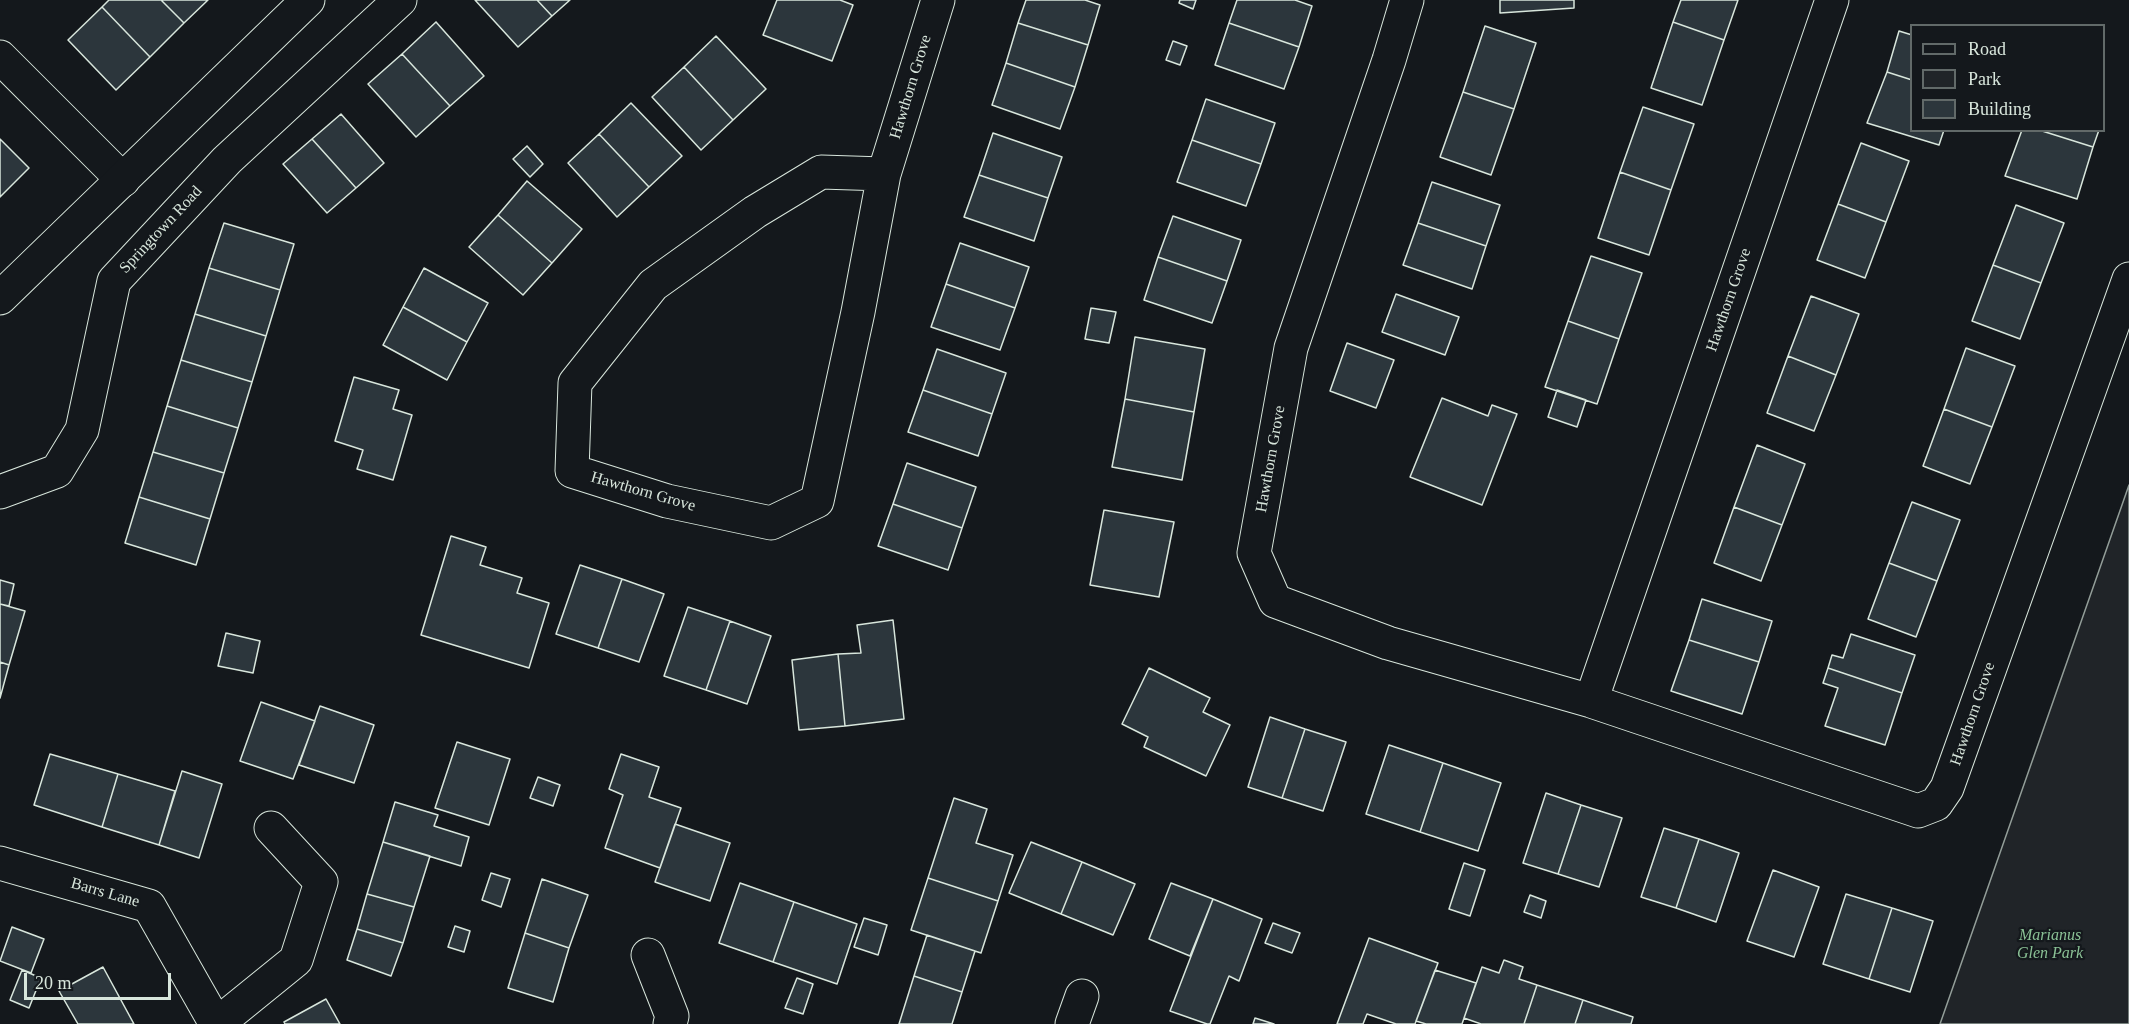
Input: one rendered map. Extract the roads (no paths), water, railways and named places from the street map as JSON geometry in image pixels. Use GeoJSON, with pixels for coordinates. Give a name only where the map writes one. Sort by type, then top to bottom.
{"type":"FeatureCollection","features":[{"type":"Feature","properties":{"kind":"street"},"geometry":{"type":"LineString","coordinates":[[0,297],[308,0]]}},
{"type":"Feature","properties":{"kind":"street","name":"Springtown Road"},"geometry":{"type":"LineString","coordinates":[[0,492],[57,471],[82,430],[114,280],[227,160],[400,0]]}},
{"type":"Feature","properties":{"kind":"street","name":"Hawthorn Grove"},"geometry":{"type":"LineString","coordinates":[[884,174],[820,172],[755,212],[654,285],[575,383],[572,471],[667,501],[771,523],[817,501],[858,312],[884,174],[938,0]]}},
{"type":"Feature","properties":{"kind":"street","name":"Hawthorn Grove"},"geometry":{"type":"LineString","coordinates":[[1407,0],[1389,60],[1291,348],[1254,553],[1275,601],[1388,643],[1591,701],[1918,811],[1936,804],[1947,788],[2129,279]]}},
{"type":"Feature","properties":{"kind":"street","name":"Hawthorn Grove"},"geometry":{"type":"LineString","coordinates":[[1591,701],[1832,0]]}},
{"type":"Feature","properties":{"kind":"street"},"geometry":{"type":"LineString","coordinates":[[0,57],[123,180]]}},
{"type":"Feature","properties":{"kind":"street","name":"Barrs Lane"},"geometry":{"type":"LineString","coordinates":[[0,863],[148,906],[217,1024],[296,960],[321,882],[270,828]]}},
{"type":"Feature","properties":{"kind":"street"},"geometry":{"type":"LineString","coordinates":[[648,955],[672,1016],[670,1024]]}},
{"type":"Feature","properties":{"kind":"park label","name":"Marianus Glen Park"},"geometry":{"type":"Point","coordinates":[2050,945]}}]}
